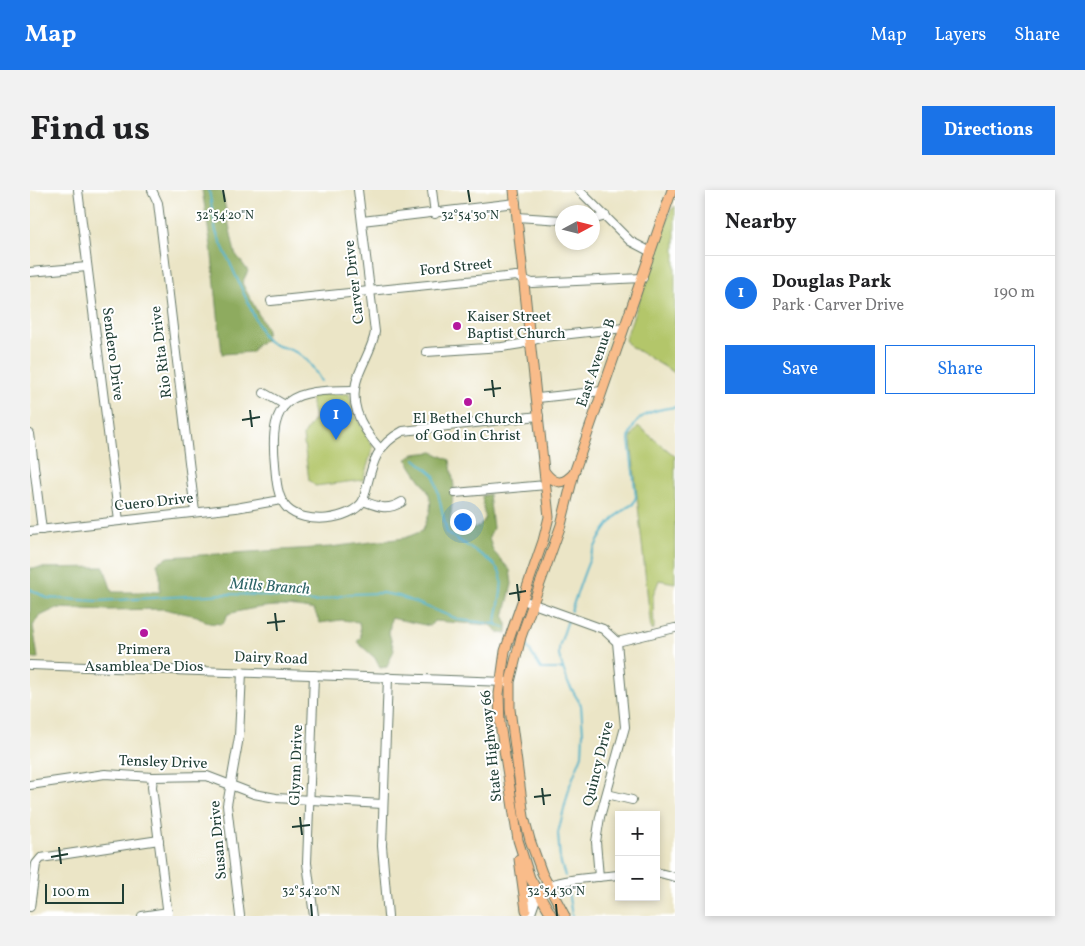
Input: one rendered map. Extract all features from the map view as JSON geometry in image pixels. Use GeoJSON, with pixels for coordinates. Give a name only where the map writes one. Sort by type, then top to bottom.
{"type":"FeatureCollection","features":[{"type":"Feature","properties":{"kind":"main road","name":"State Highway 66"},"geometry":{"type":"LineString","coordinates":[[514,190],[538,398],[549,517],[543,542],[505,651],[499,681],[500,724],[515,827],[524,860],[538,892],[552,916]]}},
{"type":"Feature","properties":{"kind":"main road","name":"East Avenue B"},"geometry":{"type":"LineString","coordinates":[[553,547],[574,473],[602,391],[672,201],[672,190]]}},
{"type":"Feature","properties":{"kind":"main road"},"geometry":{"type":"LineString","coordinates":[[545,472],[553,481],[558,483],[567,481],[574,473]]}},
{"type":"Feature","properties":{"kind":"main road","name":"State Highway 66"},"geometry":{"type":"LineString","coordinates":[[553,547],[517,654],[510,682],[510,709],[524,817],[530,840],[548,886],[566,916]]}},
{"type":"Feature","properties":{"kind":"main road"},"geometry":{"type":"LineString","coordinates":[[515,827],[528,914]]}},
{"type":"Feature","properties":{"kind":"street","name":"Sendero Drive"},"geometry":{"type":"LineString","coordinates":[[78,190],[119,520]]}},
{"type":"Feature","properties":{"kind":"street","name":"Rio Rita Drive"},"geometry":{"type":"LineString","coordinates":[[152,190],[158,203],[195,512]]}},
{"type":"Feature","properties":{"kind":"street","name":"Carver Drive"},"geometry":{"type":"LineString","coordinates":[[353,390],[356,379],[374,342],[358,190]]}},
{"type":"Feature","properties":{"kind":"street"},"geometry":{"type":"LineString","coordinates":[[432,190],[435,214]]}},
{"type":"Feature","properties":{"kind":"street"},"geometry":{"type":"LineString","coordinates":[[579,190],[630,241],[652,252]]}},
{"type":"Feature","properties":{"kind":"street"},"geometry":{"type":"LineString","coordinates":[[362,222],[516,203]]}},
{"type":"Feature","properties":{"kind":"street"},"geometry":{"type":"LineString","coordinates":[[600,218],[606,216]]}},
{"type":"Feature","properties":{"kind":"street"},"geometry":{"type":"LineString","coordinates":[[517,217],[555,220]]}},
{"type":"Feature","properties":{"kind":"street"},"geometry":{"type":"LineString","coordinates":[[30,272],[87,267]]}},
{"type":"Feature","properties":{"kind":"street","name":"Ford Street"},"geometry":{"type":"LineString","coordinates":[[271,301],[516,276],[532,283],[643,278]]}},
{"type":"Feature","properties":{"kind":"street"},"geometry":{"type":"LineString","coordinates":[[426,352],[502,347],[544,337],[624,328]]}},
{"type":"Feature","properties":{"kind":"street"},"geometry":{"type":"LineString","coordinates":[[380,449],[367,434],[358,419],[353,390],[308,392],[296,396],[285,404],[276,421],[272,439],[281,500],[287,508],[306,518],[350,513],[363,501],[369,474],[380,449],[389,438],[403,431],[539,416]]}},
{"type":"Feature","properties":{"kind":"street"},"geometry":{"type":"LineString","coordinates":[[538,398],[602,391]]}},
{"type":"Feature","properties":{"kind":"street"},"geometry":{"type":"LineString","coordinates":[[264,393],[285,404]]}},
{"type":"Feature","properties":{"kind":"street"},"geometry":{"type":"LineString","coordinates":[[30,434],[42,530]]}},
{"type":"Feature","properties":{"kind":"street"},"geometry":{"type":"LineString","coordinates":[[455,493],[546,485]]}},
{"type":"Feature","properties":{"kind":"street","name":"Cuero Drive"},"geometry":{"type":"LineString","coordinates":[[30,531],[236,508],[281,500]]}},
{"type":"Feature","properties":{"kind":"street"},"geometry":{"type":"LineString","coordinates":[[363,501],[383,509],[393,508],[402,502]]}},
{"type":"Feature","properties":{"kind":"street"},"geometry":{"type":"LineString","coordinates":[[522,600],[603,629],[616,642],[675,628]]}},
{"type":"Feature","properties":{"kind":"street","name":"Quincy Drive"},"geometry":{"type":"LineString","coordinates":[[599,877],[596,842],[625,727],[616,642]]}},
{"type":"Feature","properties":{"kind":"street","name":"Dairy Road"},"geometry":{"type":"LineString","coordinates":[[30,665],[510,682]]}},
{"type":"Feature","properties":{"kind":"street","name":"Susan Drive"},"geometry":{"type":"LineString","coordinates":[[240,916],[227,806],[239,737],[242,672]]}},
{"type":"Feature","properties":{"kind":"street","name":"Glynn Drive"},"geometry":{"type":"LineString","coordinates":[[314,674],[308,863],[314,916]]}},
{"type":"Feature","properties":{"kind":"street"},"geometry":{"type":"LineString","coordinates":[[388,677],[382,804],[382,868],[388,916]]}},
{"type":"Feature","properties":{"kind":"street","name":"Tensley Drive"},"geometry":{"type":"LineString","coordinates":[[30,785],[105,774],[154,777],[207,776],[254,794],[309,801],[382,804]]}},
{"type":"Feature","properties":{"kind":"street"},"geometry":{"type":"LineString","coordinates":[[142,916],[168,914],[152,787],[154,777]]}},
{"type":"Feature","properties":{"kind":"street"},"geometry":{"type":"LineString","coordinates":[[607,794],[632,800]]}},
{"type":"Feature","properties":{"kind":"street"},"geometry":{"type":"LineString","coordinates":[[30,907],[36,864],[41,858],[159,840]]}},
{"type":"Feature","properties":{"kind":"street"},"geometry":{"type":"LineString","coordinates":[[660,873],[675,876]]}},
{"type":"Feature","properties":{"kind":"street"},"geometry":{"type":"LineString","coordinates":[[528,914],[530,896],[548,886],[615,875]]}},
{"type":"Feature","properties":{"kind":"green space"},"geometry":{"type":"Polygon","coordinates":[[[202,190],[220,190],[222,192],[235,253],[248,271],[242,283],[267,330],[265,340],[256,345],[252,352],[222,354],[211,246],[202,190]]]}},
{"type":"Feature","properties":{"kind":"green space"},"geometry":{"type":"Polygon","coordinates":[[[675,206],[675,373],[630,346],[625,340],[671,210],[675,206]]]}},
{"type":"Feature","properties":{"kind":"green space"},"geometry":{"type":"Polygon","coordinates":[[[309,394],[349,394],[354,413],[373,447],[363,480],[315,486],[309,480],[303,436],[315,418],[309,394]]]}},
{"type":"Feature","properties":{"kind":"green space"},"geometry":{"type":"Polygon","coordinates":[[[638,426],[675,456],[675,583],[659,580],[653,596],[654,629],[651,630],[631,438],[638,426]]]}},
{"type":"Feature","properties":{"kind":"green space"},"geometry":{"type":"Polygon","coordinates":[[[433,452],[450,460],[454,486],[450,522],[465,529],[479,527],[485,519],[482,496],[489,494],[493,528],[489,537],[493,551],[510,570],[512,584],[504,617],[507,624],[507,634],[499,633],[491,625],[434,621],[430,626],[391,618],[389,633],[394,650],[387,667],[380,668],[375,658],[357,642],[361,637],[359,622],[341,620],[320,623],[314,610],[281,606],[250,609],[228,614],[223,624],[209,623],[197,616],[164,609],[108,610],[57,608],[38,617],[33,626],[38,658],[30,658],[30,568],[104,567],[112,592],[160,592],[160,575],[157,563],[169,557],[330,547],[405,538],[422,531],[430,508],[428,492],[407,459],[414,454],[433,452]]]}},
{"type":"Feature","properties":{"kind":"waterway"},"geometry":{"type":"LineString","coordinates":[[209,190],[216,232],[263,336],[271,343],[303,356],[321,381]]}},
{"type":"Feature","properties":{"kind":"waterway","name":"Mills Branch"},"geometry":{"type":"LineString","coordinates":[[571,611],[593,551],[610,524],[620,513],[633,504],[636,497],[629,439],[631,431],[635,424],[645,415],[675,407]]}},
{"type":"Feature","properties":{"kind":"waterway"},"geometry":{"type":"LineString","coordinates":[[415,459],[434,475],[447,533],[486,558],[493,564],[501,576],[502,587],[496,623]]}},
{"type":"Feature","properties":{"kind":"waterway","name":"Mills Branch"},"geometry":{"type":"LineString","coordinates":[[30,589],[47,598],[98,601],[226,594],[257,595],[315,602],[349,594],[382,593],[399,596],[460,620],[495,624],[505,628]]}},
{"type":"Feature","properties":{"kind":"waterway","name":"Mills Branch"},"geometry":{"type":"LineString","coordinates":[[565,876],[560,860],[558,833],[570,785],[582,755],[583,733],[581,705],[568,683],[559,656],[559,647],[568,620]]}},
{"type":"Feature","properties":{"kind":"waterway","name":"Mills Branch"},"geometry":{"type":"LineString","coordinates":[[527,646],[541,669],[563,669]]}},
{"type":"Feature","properties":{"kind":"waterway","name":"Mills Branch"},"geometry":{"type":"LineString","coordinates":[[567,885],[572,916]]}},
{"type":"Feature","properties":{"kind":"place","name":"Kaiser Street Baptist Church"},"geometry":{"type":"Point","coordinates":[457,326]}},
{"type":"Feature","properties":{"kind":"place","name":"El Bethel Church of God in Christ"},"geometry":{"type":"Point","coordinates":[468,402]}},
{"type":"Feature","properties":{"kind":"place","name":"Douglas Park"},"geometry":{"type":"Point","coordinates":[336,440]}},
{"type":"Feature","properties":{"kind":"place","name":"Primera Asamblea De Dios"},"geometry":{"type":"Point","coordinates":[144,633]}}]}
